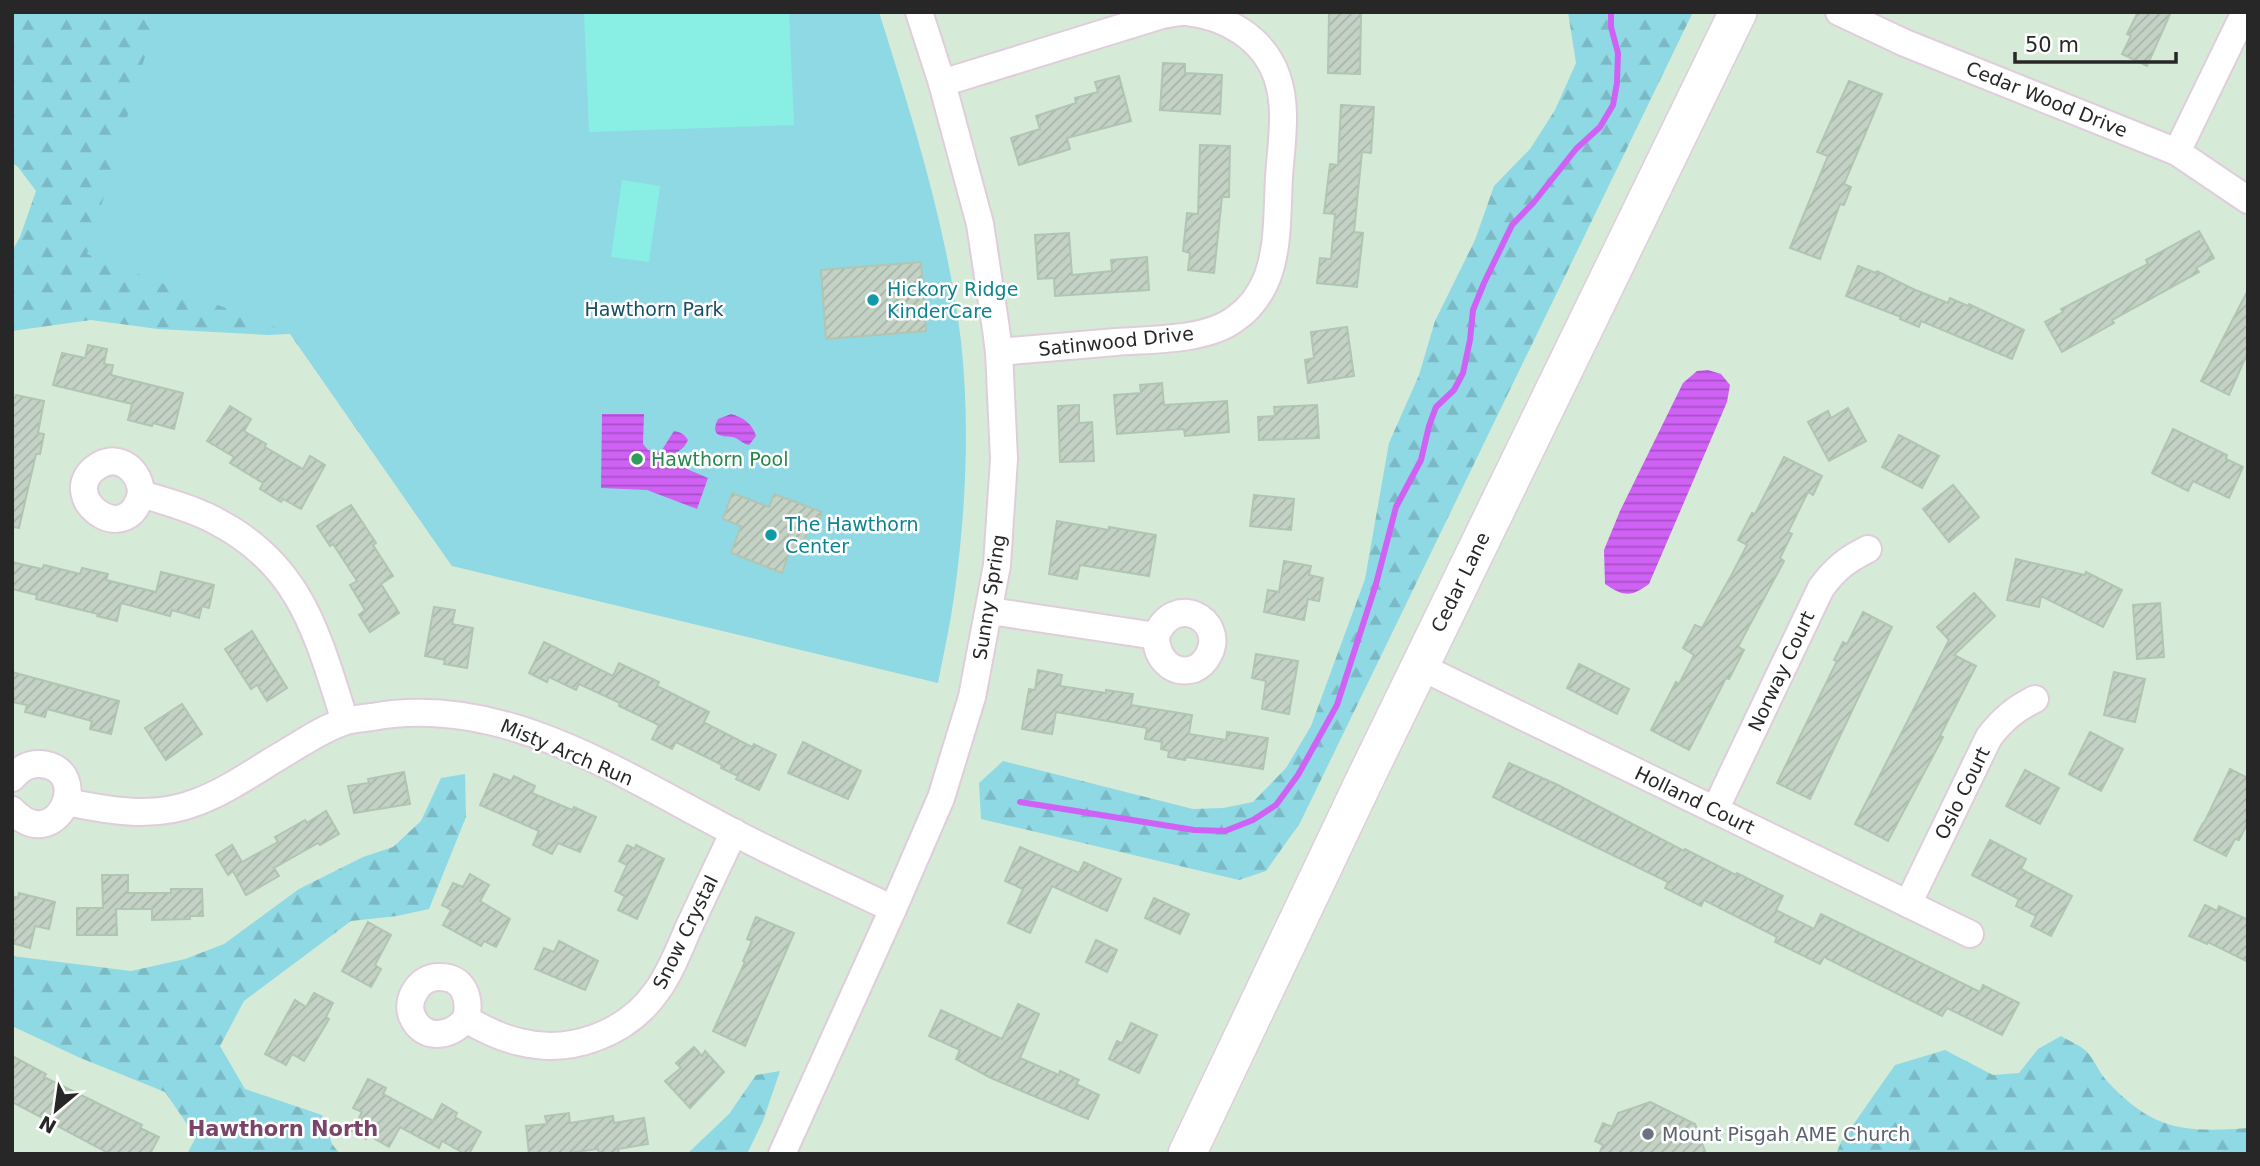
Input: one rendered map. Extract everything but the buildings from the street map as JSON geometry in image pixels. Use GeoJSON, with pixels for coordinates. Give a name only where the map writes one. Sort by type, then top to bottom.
{"type":"FeatureCollection","features":[{"type":"Feature","properties":{"kind":"main road","name":"Cedar Lane"},"geometry":{"type":"LineString","coordinates":[[1189,1153],[1419,666],[1738,12]]}},
{"type":"Feature","properties":{"kind":"street","name":"Sunny Spring"},"geometry":{"type":"LineString","coordinates":[[782,1154],[941,798],[972,697],[997,565],[1004,459],[999,352],[980,224],[942,83],[919,12]]}},
{"type":"Feature","properties":{"kind":"street"},"geometry":{"type":"LineString","coordinates":[[942,83],[1162,15],[1181,12]]}},
{"type":"Feature","properties":{"kind":"street","name":"Satinwood Drive"},"geometry":{"type":"LineString","coordinates":[[999,352],[1185,336],[1234,321],[1258,297],[1275,250],[1283,106],[1277,76],[1269,61],[1241,30],[1206,14],[1187,12]]}},
{"type":"Feature","properties":{"kind":"street","name":"Cedar Wood Drive"},"geometry":{"type":"LineString","coordinates":[[1839,12],[1905,43],[2177,152],[2248,200]]}},
{"type":"Feature","properties":{"kind":"street"},"geometry":{"type":"LineString","coordinates":[[2177,152],[2245,12]]}},
{"type":"Feature","properties":{"kind":"street"},"geometry":{"type":"LineString","coordinates":[[141,494],[212,519],[258,548],[278,567],[307,611],[319,639],[345,721]]}},
{"type":"Feature","properties":{"kind":"street","name":"Norway Court"},"geometry":{"type":"LineString","coordinates":[[1715,810],[1821,588],[1847,559],[1868,549]]}},
{"type":"Feature","properties":{"kind":"street"},"geometry":{"type":"LineString","coordinates":[[990,611],[1156,636]]}},
{"type":"Feature","properties":{"kind":"street","name":"Holland Court"},"geometry":{"type":"LineString","coordinates":[[1419,666],[1970,934]]}},
{"type":"Feature","properties":{"kind":"street","name":"Oslo Court"},"geometry":{"type":"LineString","coordinates":[[1908,904],[1989,737],[2015,708],[2035,699]]}},
{"type":"Feature","properties":{"kind":"street","name":"Misty Arch Run"},"geometry":{"type":"LineString","coordinates":[[67,802],[106,810],[140,813],[168,811],[197,803],[345,721],[397,712],[436,712],[488,719],[521,729],[597,762],[733,832],[893,909]]}},
{"type":"Feature","properties":{"kind":"street"},"geometry":{"type":"LineString","coordinates":[[12,778],[22,768],[45,764],[58,771],[68,788],[67,802],[62,813],[46,823],[33,824],[23,821],[12,810]]}},
{"type":"Feature","properties":{"kind":"street","name":"Snow Crystal"},"geometry":{"type":"LineString","coordinates":[[466,1019],[490,1033],[521,1043],[546,1046],[573,1044],[625,1024],[644,1008],[658,990],[733,832]]}},
{"type":"Feature","properties":{"kind":"green space"},"geometry":{"type":"Polygon","coordinates":[[[12,12],[464,12],[452,566],[290,334],[158,329],[91,320],[12,331],[12,251],[20,237],[36,191],[12,163],[12,12]]]}},
{"type":"Feature","properties":{"kind":"green space","name":"Hawthorn Park"},"geometry":{"type":"Polygon","coordinates":[[[158,12],[879,12],[938,216],[955,299],[964,372],[966,434],[962,528],[953,602],[938,683],[452,566],[290,333],[87,254],[158,12]]]}},
{"type":"Feature","properties":{"kind":"green space"},"geometry":{"type":"Polygon","coordinates":[[[1568,12],[1693,12],[1300,823],[1266,871],[1239,880],[981,819],[979,783],[1003,761],[1193,809],[1223,808],[1253,802],[1286,768],[1311,726],[1365,579],[1389,443],[1419,375],[1435,321],[1475,240],[1494,186],[1530,149],[1555,110],[1576,63],[1568,12]]]}},
{"type":"Feature","properties":{"kind":"green space"},"geometry":{"type":"Polygon","coordinates":[[[465,774],[466,817],[429,909],[351,921],[244,1001],[220,1046],[245,1089],[322,1115],[332,1144],[340,1154],[187,1154],[196,1137],[165,1092],[78,1057],[12,1026],[12,956],[131,971],[185,959],[224,944],[299,889],[363,857],[393,847],[421,821],[441,778],[465,774]]]}},
{"type":"Feature","properties":{"kind":"green space"},"geometry":{"type":"Polygon","coordinates":[[[2061,1036],[2085,1050],[2106,1080],[2123,1097],[2154,1118],[2170,1125],[2205,1130],[2248,1128],[2248,1154],[1836,1154],[1841,1142],[1895,1065],[1945,1050],[1993,1075],[2019,1073],[2038,1049],[2061,1036]]]}},
{"type":"Feature","properties":{"kind":"green space"},"geometry":{"type":"Polygon","coordinates":[[[780,1071],[763,1121],[747,1154],[687,1154],[729,1114],[756,1075],[780,1071]]]}},
{"type":"Feature","properties":{"kind":"shaded area"},"geometry":{"type":"Polygon","coordinates":[[[584,12],[789,12],[794,125],[589,132],[584,12]]]}},
{"type":"Feature","properties":{"kind":"shaded area"},"geometry":{"type":"Polygon","coordinates":[[[622,180],[660,186],[649,262],[611,257],[622,180]]]}},
{"type":"Feature","properties":{"kind":"shaded area"},"geometry":{"type":"Polygon","coordinates":[[[1708,370],[1721,374],[1730,385],[1727,402],[1649,584],[1632,593],[1617,591],[1605,584],[1604,550],[1620,511],[1683,383],[1697,371],[1708,370]]]}},
{"type":"Feature","properties":{"kind":"shaded area","name":"Hawthorn Pool"},"geometry":{"type":"Polygon","coordinates":[[[602,414],[644,414],[643,444],[648,450],[660,453],[674,431],[685,436],[688,440],[682,449],[672,455],[673,463],[708,478],[697,509],[647,490],[601,488],[602,414]]]}},
{"type":"Feature","properties":{"kind":"shaded area"},"geometry":{"type":"Polygon","coordinates":[[[731,414],[750,424],[756,436],[749,445],[717,434],[715,429],[718,419],[731,414]]]}},
{"type":"Feature","properties":{"kind":"waterway"},"geometry":{"type":"LineString","coordinates":[[1020,802],[1194,830],[1225,831],[1253,820],[1276,805],[1298,775],[1337,705],[1376,584],[1396,507],[1421,460],[1436,407],[1454,390],[1463,373],[1473,310],[1484,283],[1512,225],[1576,149],[1600,127],[1613,105],[1618,53],[1611,27],[1611,12]]}},
{"type":"Feature","properties":{"kind":"place","name":"Hickory Ridge KinderCare"},"geometry":{"type":"Point","coordinates":[873,300]}},
{"type":"Feature","properties":{"kind":"place","name":"Hawthorn Pool"},"geometry":{"type":"Point","coordinates":[637,459]}},
{"type":"Feature","properties":{"kind":"place","name":"The Hawthorn Center"},"geometry":{"type":"Point","coordinates":[771,535]}},
{"type":"Feature","properties":{"kind":"place","name":"Mount Pisgah AME Church"},"geometry":{"type":"Point","coordinates":[1648,1134]}},
{"type":"Feature","properties":{"kind":"district","name":"Hawthorn North"},"geometry":{"type":"Point","coordinates":[283,1129]}}]}
